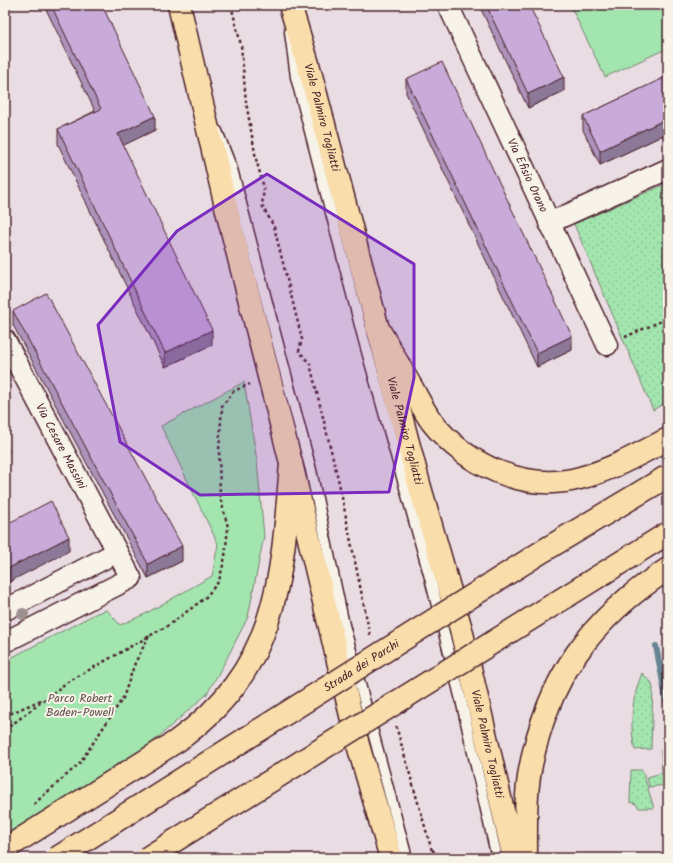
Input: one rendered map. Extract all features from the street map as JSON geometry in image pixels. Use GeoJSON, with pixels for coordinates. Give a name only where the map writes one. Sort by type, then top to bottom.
{"type":"FeatureCollection","features":[{"type":"Feature","properties":{"kind":"main road"},"geometry":{"type":"LineString","coordinates":[[179,5],[228,215],[291,463],[358,745],[391,858]]}},
{"type":"Feature","properties":{"kind":"main road","name":"Viale Palmiro Togliatti"},"geometry":{"type":"LineString","coordinates":[[289,5],[308,64],[419,484],[461,629],[514,858]]}},
{"type":"Feature","properties":{"kind":"main road"},"geometry":{"type":"LineString","coordinates":[[377,327],[426,412],[438,429],[464,454],[498,472],[540,482],[578,479],[612,467],[668,439]]}},
{"type":"Feature","properties":{"kind":"main road"},"geometry":{"type":"LineString","coordinates":[[5,849],[178,741],[201,722],[230,693],[246,670],[260,644],[274,601],[282,559],[291,463]]}},
{"type":"Feature","properties":{"kind":"main road","name":"Strada dei Parchi"},"geometry":{"type":"LineString","coordinates":[[57,858],[544,551],[668,476]]}},
{"type":"Feature","properties":{"kind":"main road"},"geometry":{"type":"LineString","coordinates":[[148,858],[668,533]]}},
{"type":"Feature","properties":{"kind":"main road"},"geometry":{"type":"LineString","coordinates":[[526,858],[526,815],[530,771],[540,730],[559,684],[582,644],[593,632],[622,602],[668,569]]}},
{"type":"Feature","properties":{"kind":"street","name":"Via Efisio Orano"},"geometry":{"type":"LineString","coordinates":[[448,5],[607,345]]}},
{"type":"Feature","properties":{"kind":"street"},"geometry":{"type":"LineString","coordinates":[[549,223],[668,169]]}},
{"type":"Feature","properties":{"kind":"street","name":"Via Cesare Massini"},"geometry":{"type":"LineString","coordinates":[[5,340],[131,578],[5,642]]}},
{"type":"Feature","properties":{"kind":"street"},"geometry":{"type":"LineString","coordinates":[[5,610],[117,552]]}},
{"type":"Feature","properties":{"kind":"lane","name":"Viale Palmiro Togliatti"},"geometry":{"type":"LineString","coordinates":[[289,5],[291,46],[296,77],[363,337],[429,574],[461,700],[497,858]]}},
{"type":"Feature","properties":{"kind":"lane"},"geometry":{"type":"LineString","coordinates":[[200,93],[221,139],[232,169],[310,470],[344,625],[407,858]]}},
{"type":"Feature","properties":{"kind":"path"},"geometry":{"type":"LineString","coordinates":[[230,5],[241,45],[246,102],[256,159],[264,188],[262,205],[274,227],[302,339],[299,351],[310,364],[339,483],[370,637]]}},
{"type":"Feature","properties":{"kind":"path"},"geometry":{"type":"LineString","coordinates":[[607,345],[668,318]]}},
{"type":"Feature","properties":{"kind":"path"},"geometry":{"type":"LineString","coordinates":[[5,730],[66,683],[169,625],[205,598],[219,581],[225,557],[228,528],[220,497],[219,450],[222,406],[234,391],[270,379]]}},
{"type":"Feature","properties":{"kind":"path"},"geometry":{"type":"LineString","coordinates":[[5,454],[10,450]]}},
{"type":"Feature","properties":{"kind":"path"},"geometry":{"type":"LineString","coordinates":[[29,808],[79,764],[123,698],[135,663],[150,636]]}},
{"type":"Feature","properties":{"kind":"path"},"geometry":{"type":"LineString","coordinates":[[5,716],[44,699]]}},
{"type":"Feature","properties":{"kind":"path"},"geometry":{"type":"LineString","coordinates":[[394,718],[434,858]]}},
{"type":"Feature","properties":{"kind":"path"},"geometry":{"type":"LineString","coordinates":[[432,850],[443,858]]}},
{"type":"Feature","properties":{"kind":"highlighted area"},"geometry":{"type":"Polygon","coordinates":[[[267,174],[414,264],[414,378],[389,492],[200,495],[120,442],[98,325],[177,231],[267,174]]]}},
{"type":"Feature","properties":{"kind":"green space"},"geometry":{"type":"Polygon","coordinates":[[[570,5],[668,5],[668,48],[605,77],[570,5]]]}},
{"type":"Feature","properties":{"kind":"green space"},"geometry":{"type":"Polygon","coordinates":[[[668,183],[668,401],[653,410],[574,224],[668,183]]]}},
{"type":"Feature","properties":{"kind":"green space","name":"Parco Robert Baden-Powell"},"geometry":{"type":"Polygon","coordinates":[[[244,382],[257,461],[264,536],[248,617],[226,660],[207,694],[137,756],[5,841],[5,661],[97,613],[107,610],[120,625],[145,614],[212,576],[218,544],[161,426],[244,382]]]}},
{"type":"Feature","properties":{"kind":"green space"},"geometry":{"type":"Polygon","coordinates":[[[642,673],[651,682],[653,688],[651,749],[635,750],[632,731],[632,711],[642,673]]]}},
{"type":"Feature","properties":{"kind":"green space"},"geometry":{"type":"Polygon","coordinates":[[[668,749],[668,791],[666,785],[649,787],[647,777],[662,773],[661,750],[668,749]]]}},
{"type":"Feature","properties":{"kind":"green space"},"geometry":{"type":"Polygon","coordinates":[[[631,770],[642,770],[654,808],[639,808],[636,804],[630,802],[631,770]]]}},
{"type":"Feature","properties":{"kind":"building"},"geometry":{"type":"Polygon","coordinates":[[[51,5],[102,5],[155,116],[118,134],[212,330],[165,353],[58,129],[101,109],[51,5]]]}},
{"type":"Feature","properties":{"kind":"building"},"geometry":{"type":"Polygon","coordinates":[[[486,5],[529,5],[564,77],[528,94],[486,5]]]}},
{"type":"Feature","properties":{"kind":"building"},"geometry":{"type":"Polygon","coordinates":[[[442,62],[572,336],[537,353],[406,79],[442,62]]]}},
{"type":"Feature","properties":{"kind":"building"},"geometry":{"type":"Polygon","coordinates":[[[668,76],[668,118],[600,151],[583,116],[668,76]]]}},
{"type":"Feature","properties":{"kind":"building"},"geometry":{"type":"Polygon","coordinates":[[[46,293],[182,546],[148,564],[13,311],[46,293]]]}},
{"type":"Feature","properties":{"kind":"building"},"geometry":{"type":"Polygon","coordinates":[[[51,501],[69,537],[5,570],[5,525],[51,501]]]}},
{"type":"Feature","properties":{"kind":"waterway"},"geometry":{"type":"LineString","coordinates":[[656,646],[668,709]]}}]}
